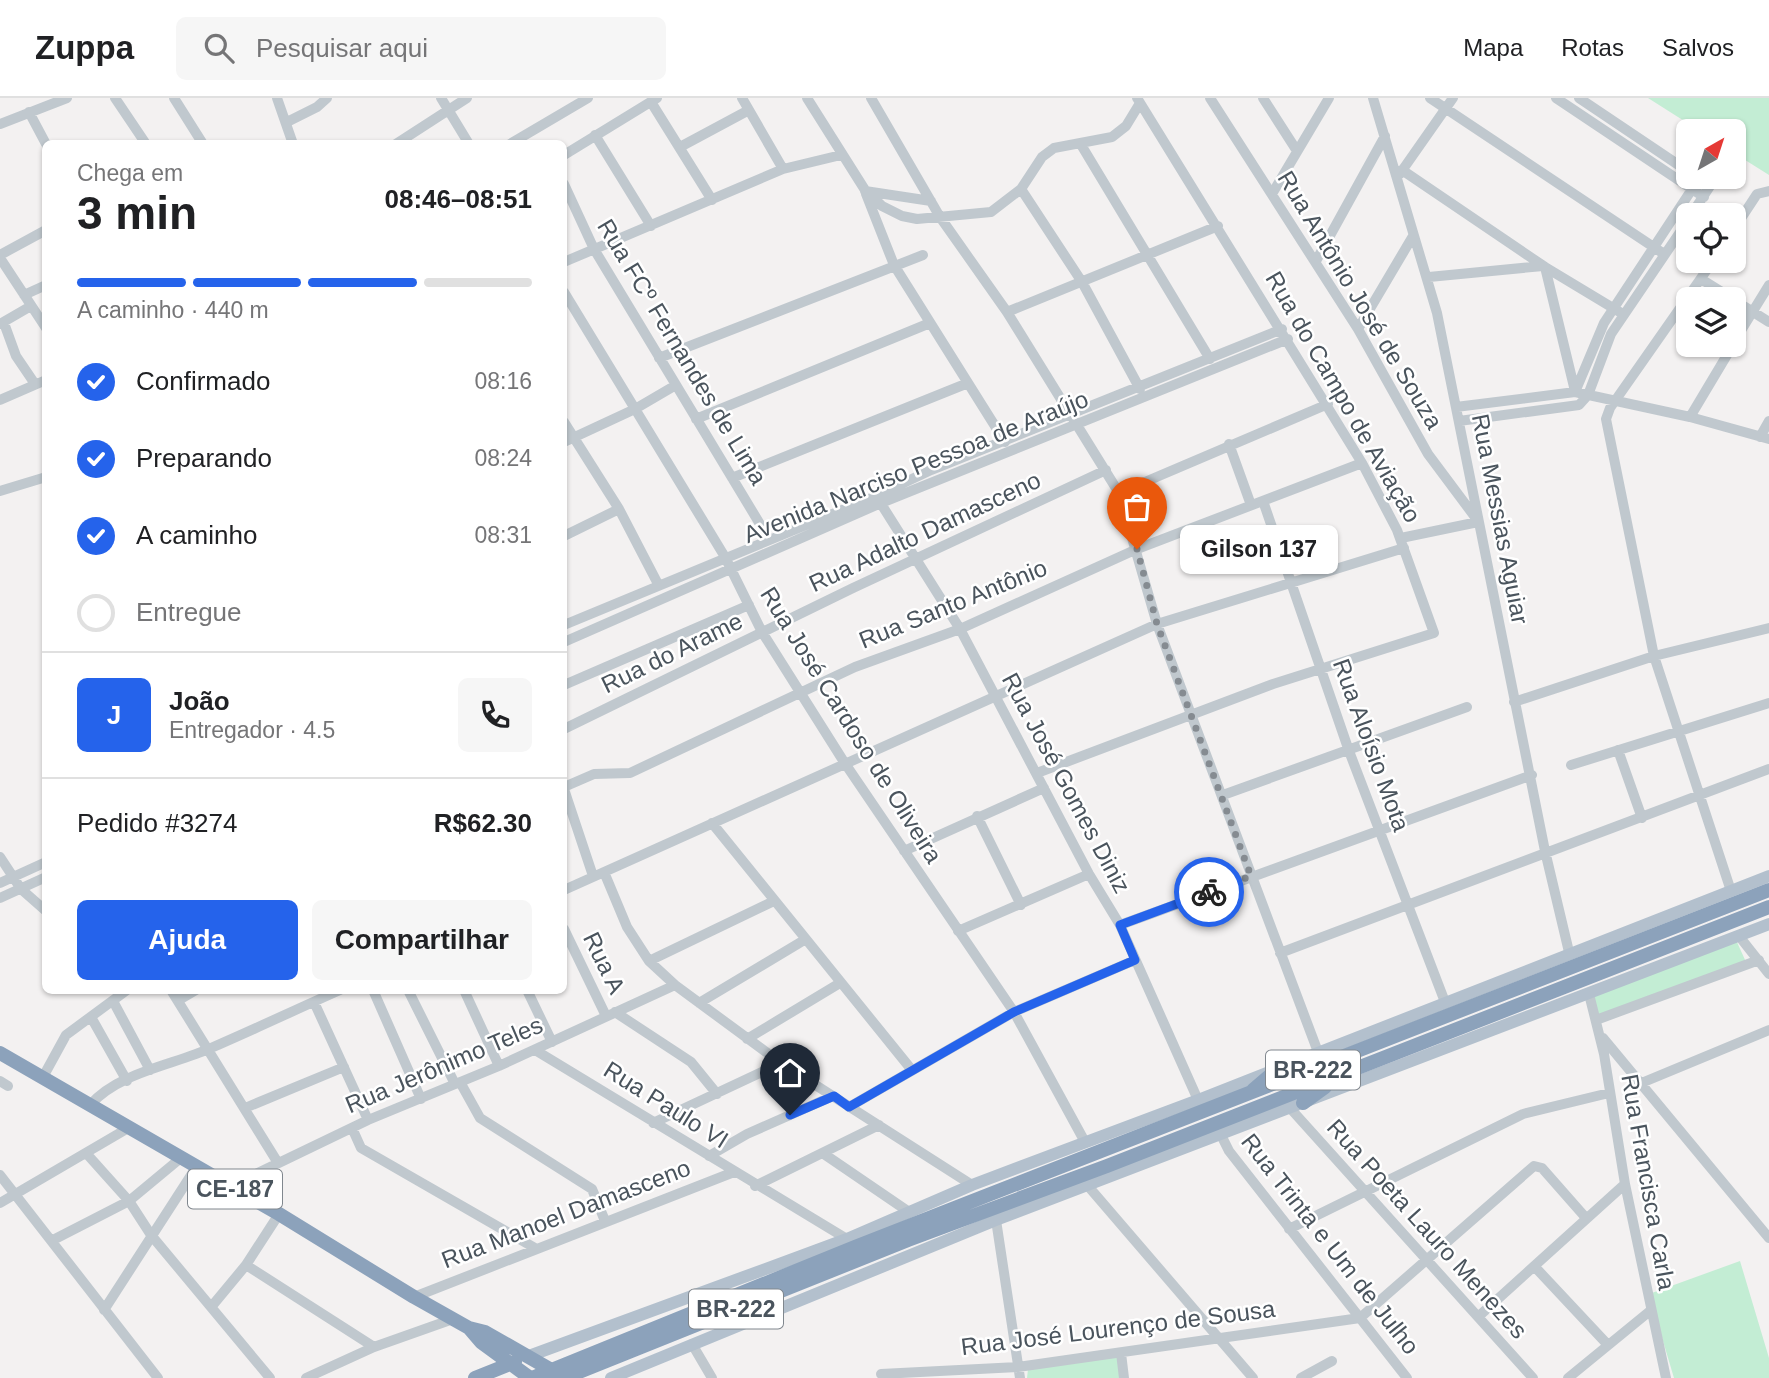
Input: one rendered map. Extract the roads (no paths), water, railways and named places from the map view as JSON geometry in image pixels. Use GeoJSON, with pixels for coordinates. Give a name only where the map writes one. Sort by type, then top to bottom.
{"type":"FeatureCollection","features":[{"type":"Feature","properties":{"kind":"highway","name":"BR-222"},"geometry":{"type":"LineString","coordinates":[[531,1378],[851,1243],[1242,1098],[1769,890]]}},
{"type":"Feature","properties":{"kind":"highway","name":"BR-222"},"geometry":{"type":"LineString","coordinates":[[565,1378],[908,1240],[1341,1075],[1769,907]]}},
{"type":"Feature","properties":{"kind":"highway","name":"CE-187"},"geometry":{"type":"LineString","coordinates":[[3,1057],[182,1157],[453,1320],[485,1332],[565,1378]]}},
{"type":"Feature","properties":{"kind":"highway"},"geometry":{"type":"LineString","coordinates":[[1242,1098],[1281,1066]]}},
{"type":"Feature","properties":{"kind":"highway"},"geometry":{"type":"LineString","coordinates":[[1296,1106],[1341,1075]]}},
{"type":"Feature","properties":{"kind":"highway","name":"CE-187"},"geometry":{"type":"LineString","coordinates":[[469,1328],[481,1342],[531,1378]]}},
{"type":"Feature","properties":{"kind":"highway"},"geometry":{"type":"LineString","coordinates":[[475,1378],[529,1356]]}},
{"type":"Feature","properties":{"kind":"main road"},"geometry":{"type":"LineString","coordinates":[[529,1356],[851,1243],[909,1212],[972,1185],[1198,1100],[1569,952],[1769,876]]}},
{"type":"Feature","properties":{"kind":"main road","name":"BR-222"},"geometry":{"type":"LineString","coordinates":[[611,1378],[996,1220],[1769,924]]}},
{"type":"Feature","properties":{"kind":"street"},"geometry":{"type":"LineString","coordinates":[[0,124],[66,98]]}},
{"type":"Feature","properties":{"kind":"street"},"geometry":{"type":"LineString","coordinates":[[115,98],[143,140]]}},
{"type":"Feature","properties":{"kind":"street"},"geometry":{"type":"LineString","coordinates":[[174,98],[200,140]]}},
{"type":"Feature","properties":{"kind":"street"},"geometry":{"type":"LineString","coordinates":[[278,98],[292,140]]}},
{"type":"Feature","properties":{"kind":"street"},"geometry":{"type":"LineString","coordinates":[[287,122],[317,107],[327,98]]}},
{"type":"Feature","properties":{"kind":"street"},"geometry":{"type":"LineString","coordinates":[[441,98],[467,140]]}},
{"type":"Feature","properties":{"kind":"street"},"geometry":{"type":"LineString","coordinates":[[402,140],[467,98]]}},
{"type":"Feature","properties":{"kind":"street"},"geometry":{"type":"LineString","coordinates":[[517,140],[588,98]]}},
{"type":"Feature","properties":{"kind":"street"},"geometry":{"type":"LineString","coordinates":[[742,98],[783,169]]}},
{"type":"Feature","properties":{"kind":"street"},"geometry":{"type":"LineString","coordinates":[[807,98],[865,190],[882,206],[902,216],[940,217],[991,212],[1021,189],[1042,157],[1054,148],[1112,136],[1119,132],[1138,100],[1218,226],[1007,312]]}},
{"type":"Feature","properties":{"kind":"street"},"geometry":{"type":"LineString","coordinates":[[871,98],[940,217],[1007,312],[1119,493],[1157,624],[1318,1052]]}},
{"type":"Feature","properties":{"kind":"street","name":"Rua Antônio José de Souza"},"geometry":{"type":"LineString","coordinates":[[1210,98],[1358,328],[1428,454],[1478,521]]}},
{"type":"Feature","properties":{"kind":"street"},"geometry":{"type":"LineString","coordinates":[[1263,98],[1297,151]]}},
{"type":"Feature","properties":{"kind":"street"},"geometry":{"type":"LineString","coordinates":[[1272,194],[1329,98]]}},
{"type":"Feature","properties":{"kind":"street","name":"Rua Messias Aguiar"},"geometry":{"type":"LineString","coordinates":[[1373,98],[1400,174],[1413,236],[1429,277],[1514,702],[1569,952]]}},
{"type":"Feature","properties":{"kind":"street"},"geometry":{"type":"LineString","coordinates":[[1430,98],[1664,254]]}},
{"type":"Feature","properties":{"kind":"street"},"geometry":{"type":"LineString","coordinates":[[1452,98],[1400,174],[1623,314]]}},
{"type":"Feature","properties":{"kind":"street"},"geometry":{"type":"LineString","coordinates":[[1556,98],[1676,178]]}},
{"type":"Feature","properties":{"kind":"street"},"geometry":{"type":"LineString","coordinates":[[1579,98],[1676,163]]}},
{"type":"Feature","properties":{"kind":"street"},"geometry":{"type":"LineString","coordinates":[[567,153],[654,100],[712,200]]}},
{"type":"Feature","properties":{"kind":"street"},"geometry":{"type":"LineString","coordinates":[[680,147],[749,110]]}},
{"type":"Feature","properties":{"kind":"street"},"geometry":{"type":"LineString","coordinates":[[29,112],[43,140]]}},
{"type":"Feature","properties":{"kind":"street"},"geometry":{"type":"LineString","coordinates":[[595,135],[651,226]]}},
{"type":"Feature","properties":{"kind":"street"},"geometry":{"type":"LineString","coordinates":[[1316,261],[1385,136]]}},
{"type":"Feature","properties":{"kind":"street"},"geometry":{"type":"LineString","coordinates":[[1080,143],[1150,254],[1210,359]]}},
{"type":"Feature","properties":{"kind":"street"},"geometry":{"type":"LineString","coordinates":[[567,261],[783,169],[841,155]]}},
{"type":"Feature","properties":{"kind":"street"},"geometry":{"type":"LineString","coordinates":[[1021,189],[1082,282],[1140,389]]}},
{"type":"Feature","properties":{"kind":"street"},"geometry":{"type":"LineString","coordinates":[[1575,392],[1612,309],[1693,189],[1704,197]]}},
{"type":"Feature","properties":{"kind":"street"},"geometry":{"type":"LineString","coordinates":[[1700,203],[1710,189]]}},
{"type":"Feature","properties":{"kind":"street","name":"Rua FCº Fernandes de Lima"},"geometry":{"type":"LineString","coordinates":[[567,190],[594,249],[769,540]]}},
{"type":"Feature","properties":{"kind":"street"},"geometry":{"type":"LineString","coordinates":[[865,190],[930,201]]}},
{"type":"Feature","properties":{"kind":"street"},"geometry":{"type":"LineString","coordinates":[[865,190],[894,265],[1005,442]]}},
{"type":"Feature","properties":{"kind":"street"},"geometry":{"type":"LineString","coordinates":[[1746,211],[1757,194],[1769,191]]}},
{"type":"Feature","properties":{"kind":"street","name":"Rua do Campo de Aviação"},"geometry":{"type":"LineString","coordinates":[[1218,226],[1362,463],[1403,543],[1434,633],[1322,669]]}},
{"type":"Feature","properties":{"kind":"street"},"geometry":{"type":"LineString","coordinates":[[42,232],[0,257],[42,322]]}},
{"type":"Feature","properties":{"kind":"street"},"geometry":{"type":"LineString","coordinates":[[1358,328],[1413,236]]}},
{"type":"Feature","properties":{"kind":"street"},"geometry":{"type":"LineString","coordinates":[[1459,421],[1572,408],[1588,395],[1611,334],[1676,237]]}},
{"type":"Feature","properties":{"kind":"street"},"geometry":{"type":"LineString","coordinates":[[659,358],[923,255]]}},
{"type":"Feature","properties":{"kind":"street"},"geometry":{"type":"LineString","coordinates":[[1429,277],[1544,266]]}},
{"type":"Feature","properties":{"kind":"street"},"geometry":{"type":"LineString","coordinates":[[1544,266],[1575,392]]}},
{"type":"Feature","properties":{"kind":"street"},"geometry":{"type":"LineString","coordinates":[[1705,273],[1615,400],[1606,419],[1654,656],[1731,891]]}},
{"type":"Feature","properties":{"kind":"street"},"geometry":{"type":"LineString","coordinates":[[1701,279],[1713,287]]}},
{"type":"Feature","properties":{"kind":"street"},"geometry":{"type":"LineString","coordinates":[[1746,323],[1769,285]]}},
{"type":"Feature","properties":{"kind":"street"},"geometry":{"type":"LineString","coordinates":[[24,295],[42,287]]}},
{"type":"Feature","properties":{"kind":"street","name":"Rua José Cardoso de Oliveira"},"geometry":{"type":"LineString","coordinates":[[567,297],[727,562],[762,632],[844,762],[1014,1012],[1085,1142]]}},
{"type":"Feature","properties":{"kind":"street"},"geometry":{"type":"LineString","coordinates":[[31,306],[2,324],[16,356],[35,384]]}},
{"type":"Feature","properties":{"kind":"street"},"geometry":{"type":"LineString","coordinates":[[1746,308],[1769,322]]}},
{"type":"Feature","properties":{"kind":"street"},"geometry":{"type":"LineString","coordinates":[[696,419],[930,323]]}},
{"type":"Feature","properties":{"kind":"street","name":"Avenida Narciso Pessoa de Araújo"},"geometry":{"type":"LineString","coordinates":[[567,641],[769,540],[879,500],[931,470],[1074,420],[1210,359],[1285,334]]}},
{"type":"Feature","properties":{"kind":"street","name":"Avenida Narciso Pessoa de Araújo"},"geometry":{"type":"LineString","coordinates":[[567,624],[658,584],[727,562],[1285,334]]}},
{"type":"Feature","properties":{"kind":"street"},"geometry":{"type":"LineString","coordinates":[[1690,417],[1726,357]]}},
{"type":"Feature","properties":{"kind":"street"},"geometry":{"type":"LineString","coordinates":[[0,400],[42,381]]}},
{"type":"Feature","properties":{"kind":"street"},"geometry":{"type":"LineString","coordinates":[[732,478],[968,383]]}},
{"type":"Feature","properties":{"kind":"street"},"geometry":{"type":"LineString","coordinates":[[658,584],[619,509],[568,439],[635,409],[676,385]]}},
{"type":"Feature","properties":{"kind":"street"},"geometry":{"type":"LineString","coordinates":[[1456,407],[1575,392],[1690,417],[1764,438],[1769,421]]}},
{"type":"Feature","properties":{"kind":"street"},"geometry":{"type":"LineString","coordinates":[[1506,401],[1509,415]]}},
{"type":"Feature","properties":{"kind":"street"},"geometry":{"type":"LineString","coordinates":[[1119,493],[1328,404]]}},
{"type":"Feature","properties":{"kind":"street"},"geometry":{"type":"LineString","coordinates":[[1472,405],[1473,419]]}},
{"type":"Feature","properties":{"kind":"street"},"geometry":{"type":"LineString","coordinates":[[1229,444],[1251,505]]}},
{"type":"Feature","properties":{"kind":"street","name":"Rua Santo Antônio"},"geometry":{"type":"LineString","coordinates":[[567,787],[594,774],[630,773],[855,667],[960,629],[1137,549],[1362,463]]}},
{"type":"Feature","properties":{"kind":"street","name":"Rua Adalto Damasceno"},"geometry":{"type":"LineString","coordinates":[[762,632],[1106,470]]}},
{"type":"Feature","properties":{"kind":"street"},"geometry":{"type":"LineString","coordinates":[[0,491],[42,478]]}},
{"type":"Feature","properties":{"kind":"street","name":"Rua José Gomes Diniz"},"geometry":{"type":"LineString","coordinates":[[879,500],[960,629],[1089,874],[1120,925],[1198,1100]]}},
{"type":"Feature","properties":{"kind":"street","name":"Rua Aloísio Mota"},"geometry":{"type":"LineString","coordinates":[[1263,501],[1349,751],[1445,1002]]}},
{"type":"Feature","properties":{"kind":"street"},"geometry":{"type":"LineString","coordinates":[[567,535],[619,509]]}},
{"type":"Feature","properties":{"kind":"street"},"geometry":{"type":"LineString","coordinates":[[567,889],[844,762],[1157,624],[1478,521]]}},
{"type":"Feature","properties":{"kind":"street"},"geometry":{"type":"LineString","coordinates":[[567,684],[749,606]]}},
{"type":"Feature","properties":{"kind":"street"},"geometry":{"type":"LineString","coordinates":[[1514,702],[1654,656],[1769,628]]}},
{"type":"Feature","properties":{"kind":"street","name":"Rua do Arame"},"geometry":{"type":"LineString","coordinates":[[567,728],[762,632]]}},
{"type":"Feature","properties":{"kind":"street"},"geometry":{"type":"LineString","coordinates":[[1037,773],[1192,714],[1322,669]]}},
{"type":"Feature","properties":{"kind":"street"},"geometry":{"type":"LineString","coordinates":[[1571,765],[1769,703]]}},
{"type":"Feature","properties":{"kind":"street"},"geometry":{"type":"LineString","coordinates":[[1223,795],[1467,707]]}},
{"type":"Feature","properties":{"kind":"street"},"geometry":{"type":"LineString","coordinates":[[1618,750],[1642,818]]}},
{"type":"Feature","properties":{"kind":"street"},"geometry":{"type":"LineString","coordinates":[[1280,953],[1409,906],[1545,851],[1642,818],[1769,769]]}},
{"type":"Feature","properties":{"kind":"street"},"geometry":{"type":"LineString","coordinates":[[1120,925],[1532,775]]}},
{"type":"Feature","properties":{"kind":"street"},"geometry":{"type":"LineString","coordinates":[[905,851],[977,816],[1044,788]]}},
{"type":"Feature","properties":{"kind":"street"},"geometry":{"type":"LineString","coordinates":[[567,797],[593,876]]}},
{"type":"Feature","properties":{"kind":"street"},"geometry":{"type":"LineString","coordinates":[[977,816],[1021,905]]}},
{"type":"Feature","properties":{"kind":"street"},"geometry":{"type":"LineString","coordinates":[[712,823],[911,1069]]}},
{"type":"Feature","properties":{"kind":"street"},"geometry":{"type":"LineString","coordinates":[[0,858],[21,888],[42,907]]}},
{"type":"Feature","properties":{"kind":"street"},"geometry":{"type":"LineString","coordinates":[[0,883],[42,864]]}},
{"type":"Feature","properties":{"kind":"street"},"geometry":{"type":"LineString","coordinates":[[604,872],[628,927],[649,961],[675,985],[781,1063],[972,1185]]}},
{"type":"Feature","properties":{"kind":"street"},"geometry":{"type":"LineString","coordinates":[[958,931],[1089,874]]}},
{"type":"Feature","properties":{"kind":"street"},"geometry":{"type":"LineString","coordinates":[[0,898],[42,879]]}},
{"type":"Feature","properties":{"kind":"street"},"geometry":{"type":"LineString","coordinates":[[649,961],[774,901]]}},
{"type":"Feature","properties":{"kind":"street","name":"Rua A"},"geometry":{"type":"LineString","coordinates":[[567,934],[611,1014]]}},
{"type":"Feature","properties":{"kind":"street"},"geometry":{"type":"LineString","coordinates":[[1739,936],[1769,974]]}},
{"type":"Feature","properties":{"kind":"street"},"geometry":{"type":"LineString","coordinates":[[699,1003],[806,939]]}},
{"type":"Feature","properties":{"kind":"street"},"geometry":{"type":"LineString","coordinates":[[849,1107],[1014,1012],[1135,960]]}},
{"type":"Feature","properties":{"kind":"street"},"geometry":{"type":"LineString","coordinates":[[1596,1020],[1759,960]]}},
{"type":"Feature","properties":{"kind":"street"},"geometry":{"type":"LineString","coordinates":[[747,1039],[840,983]]}},
{"type":"Feature","properties":{"kind":"street","name":"Rua Jerônimo Teles"},"geometry":{"type":"LineString","coordinates":[[231,1186],[368,1120],[499,1066],[675,985]]}},
{"type":"Feature","properties":{"kind":"street"},"geometry":{"type":"LineString","coordinates":[[174,994],[278,1163]]}},
{"type":"Feature","properties":{"kind":"street"},"geometry":{"type":"LineString","coordinates":[[179,1000],[189,994]]}},
{"type":"Feature","properties":{"kind":"street"},"geometry":{"type":"LineString","coordinates":[[90,1105],[97,1097],[150,1070],[208,1049],[331,994]]}},
{"type":"Feature","properties":{"kind":"street"},"geometry":{"type":"LineString","coordinates":[[375,994],[421,1099]]}},
{"type":"Feature","properties":{"kind":"street"},"geometry":{"type":"LineString","coordinates":[[410,994],[480,1118],[588,1185],[595,1192],[605,1221]]}},
{"type":"Feature","properties":{"kind":"street"},"geometry":{"type":"LineString","coordinates":[[466,994],[499,1066]]}},
{"type":"Feature","properties":{"kind":"street"},"geometry":{"type":"LineString","coordinates":[[529,994],[552,1042]]}},
{"type":"Feature","properties":{"kind":"street","name":"Rua Francisca Carla"},"geometry":{"type":"LineString","coordinates":[[1589,994],[1598,1032],[1607,1052],[1609,1093],[1625,1184],[1666,1378]]}},
{"type":"Feature","properties":{"kind":"street"},"geometry":{"type":"LineString","coordinates":[[43,1077],[66,1035],[113,997],[150,1070]]}},
{"type":"Feature","properties":{"kind":"street"},"geometry":{"type":"LineString","coordinates":[[314,1002],[368,1120]]}},
{"type":"Feature","properties":{"kind":"street"},"geometry":{"type":"LineString","coordinates":[[611,1014],[691,1062],[717,1094]]}},
{"type":"Feature","properties":{"kind":"street"},"geometry":{"type":"LineString","coordinates":[[91,1017],[127,1081]]}},
{"type":"Feature","properties":{"kind":"street"},"geometry":{"type":"LineString","coordinates":[[1639,1084],[1769,1030]]}},
{"type":"Feature","properties":{"kind":"street","name":"Rua Paulo VI"},"geometry":{"type":"LineString","coordinates":[[535,1050],[559,1062],[653,1123],[851,1243]]}},
{"type":"Feature","properties":{"kind":"street"},"geometry":{"type":"LineString","coordinates":[[1607,1052],[1639,1084],[1769,1238]]}},
{"type":"Feature","properties":{"kind":"street"},"geometry":{"type":"LineString","coordinates":[[653,1123],[781,1063]]}},
{"type":"Feature","properties":{"kind":"street"},"geometry":{"type":"LineString","coordinates":[[245,1108],[344,1067]]}},
{"type":"Feature","properties":{"kind":"street"},"geometry":{"type":"LineString","coordinates":[[1289,1229],[1523,1114],[1609,1093]]}},
{"type":"Feature","properties":{"kind":"street"},"geometry":{"type":"LineString","coordinates":[[709,1156],[747,1134],[834,1096]]}},
{"type":"Feature","properties":{"kind":"street","name":"Rua Poeta Lauro Menezes"},"geometry":{"type":"LineString","coordinates":[[1296,1106],[1362,1191],[1533,1378]]}},
{"type":"Feature","properties":{"kind":"street"},"geometry":{"type":"LineString","coordinates":[[755,1186],[879,1125]]}},
{"type":"Feature","properties":{"kind":"street"},"geometry":{"type":"LineString","coordinates":[[0,1203],[130,1127]]}},
{"type":"Feature","properties":{"kind":"street"},"geometry":{"type":"LineString","coordinates":[[352,1128],[361,1148],[535,1248]]}},
{"type":"Feature","properties":{"kind":"street","name":"Rua Trinta e Um de Julho"},"geometry":{"type":"LineString","coordinates":[[1221,1135],[1229,1151],[1407,1378]]}},
{"type":"Feature","properties":{"kind":"street"},"geometry":{"type":"LineString","coordinates":[[86,1153],[129,1201],[151,1235],[270,1378]]}},
{"type":"Feature","properties":{"kind":"street"},"geometry":{"type":"LineString","coordinates":[[824,1154],[909,1212]]}},
{"type":"Feature","properties":{"kind":"street"},"geometry":{"type":"LineString","coordinates":[[53,1240],[129,1201],[182,1157]]}},
{"type":"Feature","properties":{"kind":"street"},"geometry":{"type":"LineString","coordinates":[[104,1310],[197,1166]]}},
{"type":"Feature","properties":{"kind":"street"},"geometry":{"type":"LineString","coordinates":[[1360,1318],[1425,1258],[1534,1166],[1542,1168],[1586,1217]]}},
{"type":"Feature","properties":{"kind":"street","name":"Rua Manoel Damasceno"},"geometry":{"type":"LineString","coordinates":[[414,1297],[734,1171]]}},
{"type":"Feature","properties":{"kind":"street"},"geometry":{"type":"LineString","coordinates":[[0,1175],[158,1378]]}},
{"type":"Feature","properties":{"kind":"street"},"geometry":{"type":"LineString","coordinates":[[1479,1316],[1625,1184]]}},
{"type":"Feature","properties":{"kind":"street"},"geometry":{"type":"LineString","coordinates":[[1088,1186],[1253,1378]]}},
{"type":"Feature","properties":{"kind":"street"},"geometry":{"type":"LineString","coordinates":[[212,1306],[246,1265],[279,1214]]}},
{"type":"Feature","properties":{"kind":"street"},"geometry":{"type":"LineString","coordinates":[[996,1220],[1020,1378]]}},
{"type":"Feature","properties":{"kind":"street"},"geometry":{"type":"LineString","coordinates":[[246,1265],[374,1348]]}},
{"type":"Feature","properties":{"kind":"street"},"geometry":{"type":"LineString","coordinates":[[1535,1268],[1608,1345]]}},
{"type":"Feature","properties":{"kind":"street"},"geometry":{"type":"LineString","coordinates":[[1567,1378],[1650,1311]]}},
{"type":"Feature","properties":{"kind":"street","name":"Rua José Lourenço de Sousa"},"geometry":{"type":"LineString","coordinates":[[881,1374],[1018,1367],[1360,1318]]}},
{"type":"Feature","properties":{"kind":"street"},"geometry":{"type":"LineString","coordinates":[[306,1378],[374,1348],[453,1320]]}},
{"type":"Feature","properties":{"kind":"street"},"geometry":{"type":"LineString","coordinates":[[692,1344],[712,1378]]}},
{"type":"Feature","properties":{"kind":"street"},"geometry":{"type":"LineString","coordinates":[[1121,1353],[1124,1378]]}},
{"type":"Feature","properties":{"kind":"street"},"geometry":{"type":"LineString","coordinates":[[1301,1378],[1332,1360]]}},
{"type":"Feature","properties":{"kind":"place","name":"Gilson 137"},"geometry":{"type":"Point","coordinates":[1137,549]}}]}
